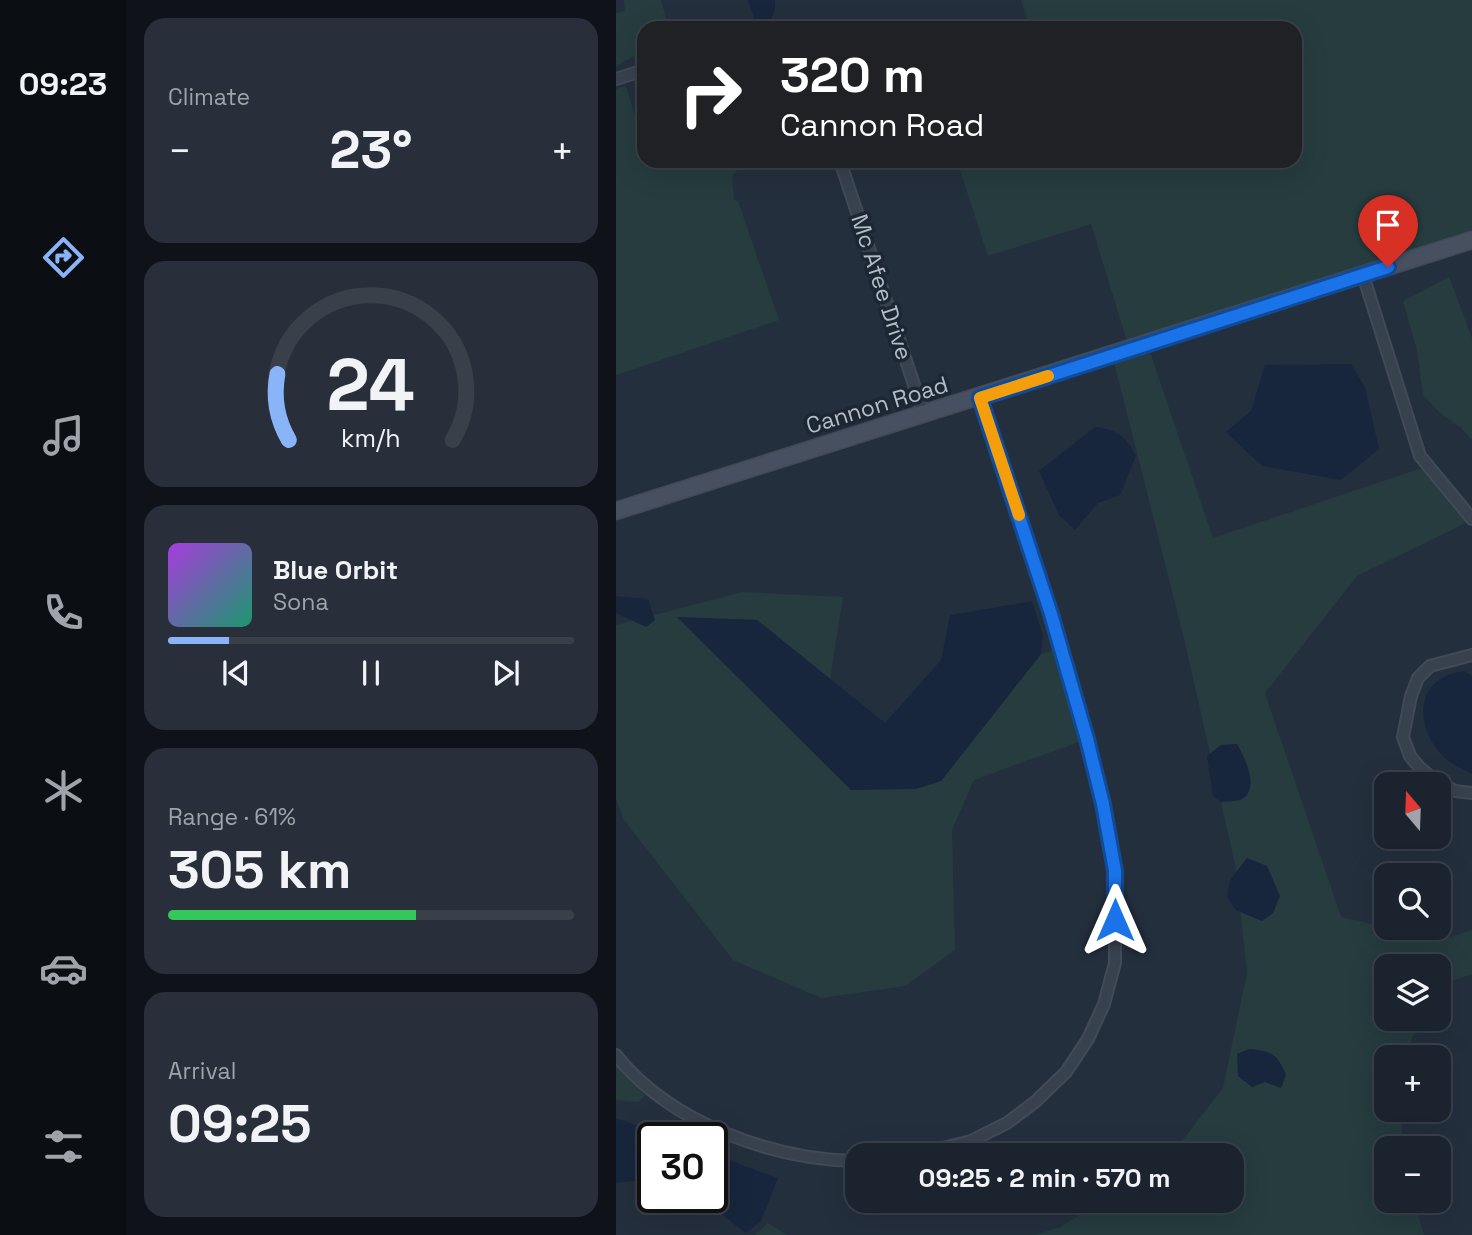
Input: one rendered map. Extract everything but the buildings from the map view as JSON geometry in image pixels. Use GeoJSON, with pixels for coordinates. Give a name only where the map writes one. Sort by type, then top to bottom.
{"type":"FeatureCollection","features":[{"type":"Feature","properties":{"kind":"main road","name":"Cannon Road"},"geometry":{"type":"LineString","coordinates":[[616,511],[923,412],[980,398],[1472,240]]}},
{"type":"Feature","properties":{"kind":"street"},"geometry":{"type":"LineString","coordinates":[[616,79],[637,72]]}},
{"type":"Feature","properties":{"kind":"street","name":"Mc Afee Drive"},"geometry":{"type":"LineString","coordinates":[[842,168],[923,412]]}},
{"type":"Feature","properties":{"kind":"street"},"geometry":{"type":"LineString","coordinates":[[1363,275],[1420,456],[1472,519]]}},
{"type":"Feature","properties":{"kind":"street"},"geometry":{"type":"LineString","coordinates":[[960,1143],[1007,1123],[1066,1072],[1088,1039],[1104,1004],[1115,963],[1115,871],[1094,766],[1051,614],[980,398]]}},
{"type":"Feature","properties":{"kind":"street"},"geometry":{"type":"LineString","coordinates":[[1472,655],[1430,666],[1418,678],[1410,696],[1403,737],[1409,757],[1436,781],[1455,791],[1472,793]]}},
{"type":"Feature","properties":{"kind":"street"},"geometry":{"type":"LineString","coordinates":[[616,1055],[646,1084],[682,1111],[723,1132],[775,1151],[825,1161],[845,1161]]}},
{"type":"Feature","properties":{"kind":"green space"},"geometry":{"type":"Polygon","coordinates":[[[624,0],[661,0],[667,21],[637,21],[637,55],[616,66],[616,13],[625,11],[624,0]]]}},
{"type":"Feature","properties":{"kind":"green space"},"geometry":{"type":"Polygon","coordinates":[[[1021,0],[1472,0],[1472,240],[1147,343],[1213,538],[1428,466],[1472,520],[1357,576],[1265,693],[1341,917],[1374,925],[1374,940],[1451,940],[1451,937],[1472,930],[1472,974],[1451,981],[1451,954],[1374,954],[1374,1031],[1415,1031],[1410,1045],[1374,1045],[1374,1122],[1402,1122],[1402,1136],[1374,1136],[1374,1213],[1418,1213],[1424,1235],[1035,1235],[1060,1227],[1083,1213],[1244,1213],[1244,1143],[1180,1143],[1223,1088],[1247,973],[1236,869],[1184,638],[1112,355],[1129,348],[1091,224],[988,256],[959,168],[1302,168],[1302,21],[1028,21],[1021,0]]]}},
{"type":"Feature","properties":{"kind":"green space"},"geometry":{"type":"Polygon","coordinates":[[[626,86],[637,122],[637,168],[739,168],[732,176],[734,200],[738,201],[779,320],[616,375],[616,89],[626,86]]]}},
{"type":"Feature","properties":{"kind":"green space"},"geometry":{"type":"Polygon","coordinates":[[[1449,277],[1472,338],[1472,440],[1423,395],[1417,350],[1403,301],[1449,277]]]}},
{"type":"Feature","properties":{"kind":"green space"},"geometry":{"type":"Polygon","coordinates":[[[742,592],[843,597],[830,679],[757,620],[677,618],[941,781],[1041,654],[1061,648],[1087,739],[974,780],[952,830],[955,950],[905,986],[821,998],[733,960],[624,820],[616,799],[616,625],[742,592]]]}},
{"type":"Feature","properties":{"kind":"green space"},"geometry":{"type":"Polygon","coordinates":[[[616,1062],[645,1096],[638,1102],[616,1100],[616,1062]]]}},
{"type":"Feature","properties":{"kind":"green space"},"geometry":{"type":"Polygon","coordinates":[[[768,1223],[787,1235],[755,1235],[768,1223]]]}},
{"type":"Feature","properties":{"kind":"water"},"geometry":{"type":"Polygon","coordinates":[[[748,0],[775,0],[773,14],[769,21],[755,21],[748,0]]]}},
{"type":"Feature","properties":{"kind":"water"},"geometry":{"type":"Polygon","coordinates":[[[1351,364],[1365,387],[1379,449],[1341,480],[1262,466],[1226,432],[1251,411],[1265,365],[1351,364]]]}},
{"type":"Feature","properties":{"kind":"water"},"geometry":{"type":"Polygon","coordinates":[[[1095,427],[1120,435],[1136,456],[1120,495],[1098,503],[1075,530],[1059,515],[1039,471],[1095,427]]]}},
{"type":"Feature","properties":{"kind":"water"},"geometry":{"type":"Polygon","coordinates":[[[616,596],[648,599],[655,620],[646,627],[616,613],[616,596]]]}},
{"type":"Feature","properties":{"kind":"water"},"geometry":{"type":"Polygon","coordinates":[[[1032,601],[1043,635],[1041,654],[941,781],[916,789],[851,790],[677,617],[757,620],[885,723],[941,660],[950,615],[1032,601]]]}},
{"type":"Feature","properties":{"kind":"water"},"geometry":{"type":"Polygon","coordinates":[[[1464,671],[1472,676],[1472,774],[1440,753],[1431,741],[1423,715],[1424,702],[1437,682],[1448,675],[1464,671]]]}},
{"type":"Feature","properties":{"kind":"water"},"geometry":{"type":"Polygon","coordinates":[[[1237,744],[1249,771],[1250,786],[1244,798],[1221,802],[1213,796],[1207,756],[1221,745],[1237,744]]]}},
{"type":"Feature","properties":{"kind":"water"},"geometry":{"type":"Polygon","coordinates":[[[1247,858],[1267,866],[1280,896],[1273,913],[1262,921],[1236,910],[1227,897],[1230,880],[1247,858]]]}},
{"type":"Feature","properties":{"kind":"water"},"geometry":{"type":"Polygon","coordinates":[[[1249,1049],[1264,1051],[1277,1058],[1286,1075],[1281,1088],[1265,1082],[1252,1087],[1238,1076],[1237,1054],[1249,1049]]]}},
{"type":"Feature","properties":{"kind":"water"},"geometry":{"type":"Polygon","coordinates":[[[616,1118],[637,1126],[637,1181],[616,1183],[616,1118]]]}},
{"type":"Feature","properties":{"kind":"water"},"geometry":{"type":"Polygon","coordinates":[[[728,1160],[778,1178],[761,1221],[746,1233],[720,1213],[728,1213],[728,1160]]]}},
{"type":"Feature","properties":{"kind":"slow traffic"},"geometry":{"type":"LineString","coordinates":[[1019,515],[980,398],[1048,376]]}},
{"type":"Feature","properties":{"kind":"route"},"geometry":{"type":"LineString","coordinates":[[1115,920],[1115,871],[1103,804],[1087,739],[1051,614],[980,398],[1388,267]]}}]}
